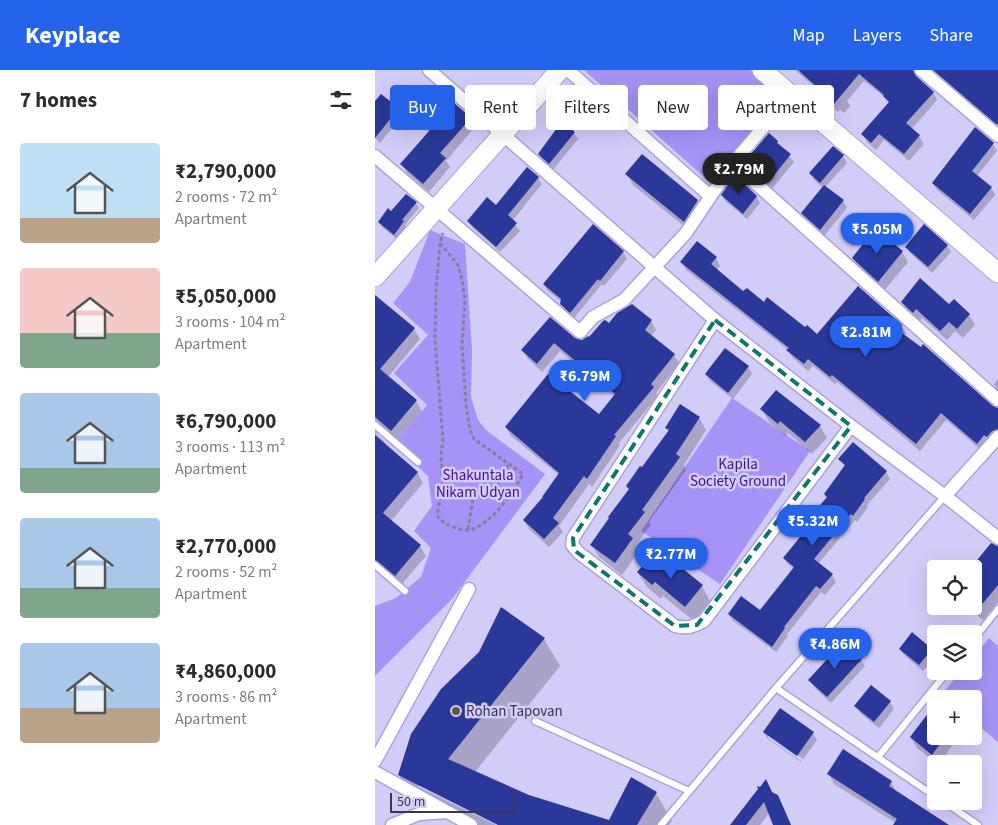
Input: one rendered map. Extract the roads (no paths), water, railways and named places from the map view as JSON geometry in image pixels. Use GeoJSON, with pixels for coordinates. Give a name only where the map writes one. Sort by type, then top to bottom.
{"type":"FeatureCollection","features":[{"type":"Feature","properties":{"kind":"street"},"geometry":{"type":"LineString","coordinates":[[429,70],[715,320],[998,538]]}},
{"type":"Feature","properties":{"kind":"street"},"geometry":{"type":"LineString","coordinates":[[375,277],[441,213],[503,134],[560,70]]}},
{"type":"Feature","properties":{"kind":"street"},"geometry":{"type":"LineString","coordinates":[[568,70],[711,196]]}},
{"type":"Feature","properties":{"kind":"street"},"geometry":{"type":"LineString","coordinates":[[762,70],[779,85]]}},
{"type":"Feature","properties":{"kind":"street"},"geometry":{"type":"LineString","coordinates":[[921,70],[998,136]]}},
{"type":"Feature","properties":{"kind":"street"},"geometry":{"type":"LineString","coordinates":[[375,156],[579,332],[593,317],[623,300],[686,232],[733,162],[761,130]]}},
{"type":"Feature","properties":{"kind":"street"},"geometry":{"type":"LineString","coordinates":[[832,130],[998,273]]}},
{"type":"Feature","properties":{"kind":"street"},"geometry":{"type":"LineString","coordinates":[[733,162],[998,400]]}},
{"type":"Feature","properties":{"kind":"street"},"geometry":{"type":"LineString","coordinates":[[715,320],[573,538],[572,545],[579,553],[675,626],[689,628],[697,625],[703,621],[851,426]]}},
{"type":"Feature","properties":{"kind":"street"},"geometry":{"type":"LineString","coordinates":[[945,496],[998,437]]}},
{"type":"Feature","properties":{"kind":"street"},"geometry":{"type":"LineString","coordinates":[[375,761],[469,589]]}},
{"type":"Feature","properties":{"kind":"street"},"geometry":{"type":"LineString","coordinates":[[375,772],[471,825]]}},
{"type":"Feature","properties":{"kind":"street"},"geometry":{"type":"LineString","coordinates":[[392,825],[419,814],[447,812]]}},
{"type":"Feature","properties":{"kind":"lane"},"geometry":{"type":"LineString","coordinates":[[375,425],[418,462]]}},
{"type":"Feature","properties":{"kind":"lane"},"geometry":{"type":"LineString","coordinates":[[661,825],[776,688],[945,496]]}},
{"type":"Feature","properties":{"kind":"lane"},"geometry":{"type":"LineString","coordinates":[[375,565],[405,591]]}},
{"type":"Feature","properties":{"kind":"lane"},"geometry":{"type":"LineString","coordinates":[[982,629],[998,609]]}},
{"type":"Feature","properties":{"kind":"lane"},"geometry":{"type":"LineString","coordinates":[[878,757],[941,680]]}},
{"type":"Feature","properties":{"kind":"lane"},"geometry":{"type":"LineString","coordinates":[[776,688],[927,791]]}},
{"type":"Feature","properties":{"kind":"lane"},"geometry":{"type":"LineString","coordinates":[[535,721],[689,791]]}},
{"type":"Feature","properties":{"kind":"lane"},"geometry":{"type":"LineString","coordinates":[[956,810],[978,825]]}},
{"type":"Feature","properties":{"kind":"place","name":"Rohan Tapovan"},"geometry":{"type":"Point","coordinates":[456,711]}},
{"type":"Feature","properties":{"kind":"park label","name":"Kapila Society Ground"},"geometry":{"type":"Point","coordinates":[738,472]}},
{"type":"Feature","properties":{"kind":"park label","name":"Shakuntala Nikam Udyan"},"geometry":{"type":"Point","coordinates":[478,484]}}]}
